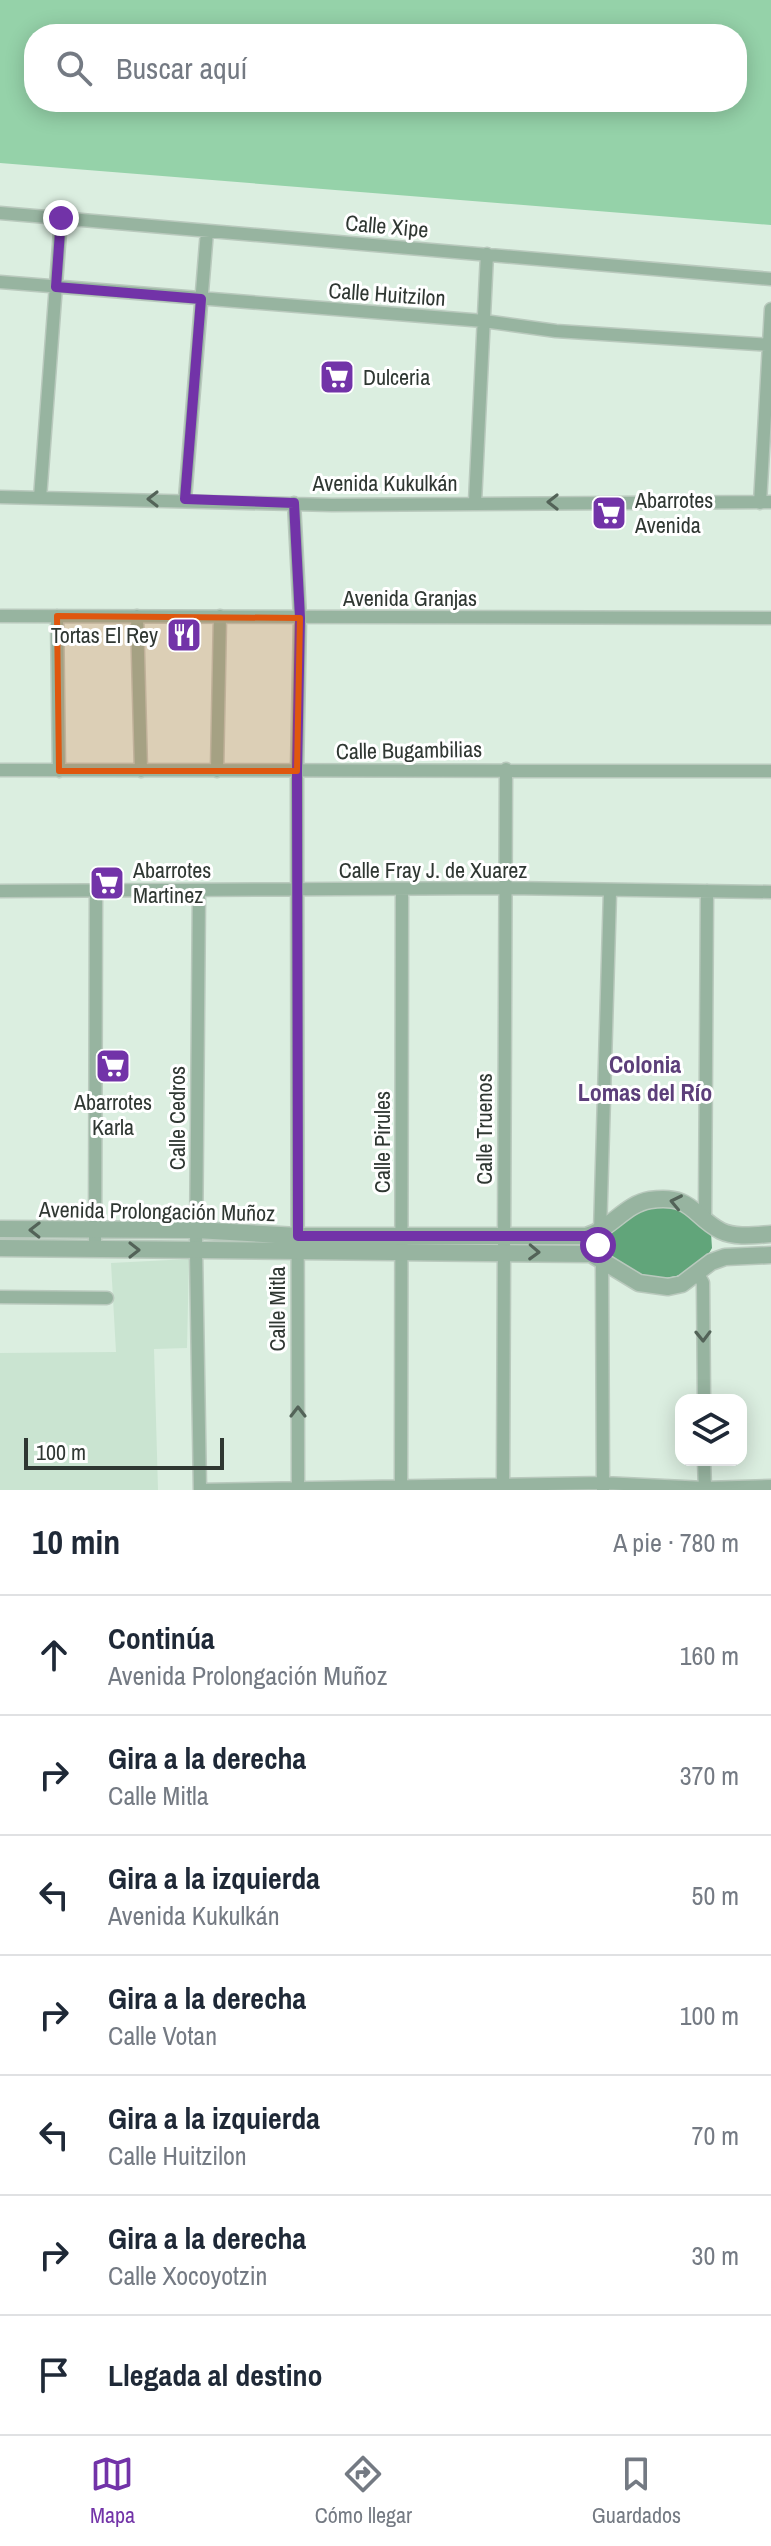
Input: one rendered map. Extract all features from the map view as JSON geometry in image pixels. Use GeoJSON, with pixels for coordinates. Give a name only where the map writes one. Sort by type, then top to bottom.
{"type":"FeatureCollection","features":[{"type":"Feature","properties":{"kind":"street","name":"Calle Xipe"},"geometry":{"type":"LineString","coordinates":[[0,213],[771,279]]}},
{"type":"Feature","properties":{"kind":"street"},"geometry":{"type":"LineString","coordinates":[[40,498],[61,218]]}},
{"type":"Feature","properties":{"kind":"street"},"geometry":{"type":"LineString","coordinates":[[185,499],[207,231]]}},
{"type":"Feature","properties":{"kind":"street"},"geometry":{"type":"LineString","coordinates":[[475,502],[487,254]]}},
{"type":"Feature","properties":{"kind":"street","name":"Calle Huitzilon"},"geometry":{"type":"LineString","coordinates":[[0,282],[484,321],[556,331],[770,345]]}},
{"type":"Feature","properties":{"kind":"street"},"geometry":{"type":"LineString","coordinates":[[766,502],[771,309]]}},
{"type":"Feature","properties":{"kind":"street","name":"Avenida Kukulkán"},"geometry":{"type":"LineString","coordinates":[[0,497],[294,503],[766,502]]}},
{"type":"Feature","properties":{"kind":"street","name":"Calle Mitla"},"geometry":{"type":"LineString","coordinates":[[294,503],[300,618],[297,771],[298,1489]]}},
{"type":"Feature","properties":{"kind":"street","name":"Avenida Granjas"},"geometry":{"type":"LineString","coordinates":[[0,616],[771,618]]}},
{"type":"Feature","properties":{"kind":"street"},"geometry":{"type":"LineString","coordinates":[[57,616],[59,771]]}},
{"type":"Feature","properties":{"kind":"street"},"geometry":{"type":"LineString","coordinates":[[137,616],[141,771]]}},
{"type":"Feature","properties":{"kind":"street"},"geometry":{"type":"LineString","coordinates":[[217,771],[220,616]]}},
{"type":"Feature","properties":{"kind":"street","name":"Calle Truenos"},"geometry":{"type":"LineString","coordinates":[[503,1487],[506,769]]}},
{"type":"Feature","properties":{"kind":"street","name":"Calle Bugambilias"},"geometry":{"type":"LineString","coordinates":[[0,770],[771,771]]}},
{"type":"Feature","properties":{"kind":"street","name":"Calle Fray J. de Xuarez"},"geometry":{"type":"LineString","coordinates":[[0,891],[505,888],[610,892],[771,892]]}},
{"type":"Feature","properties":{"kind":"street","name":"Calle Pirules"},"geometry":{"type":"LineString","coordinates":[[401,1488],[402,889]]}},
{"type":"Feature","properties":{"kind":"street"},"geometry":{"type":"LineString","coordinates":[[95,1250],[96,890]]}},
{"type":"Feature","properties":{"kind":"street","name":"Calle Cedros"},"geometry":{"type":"LineString","coordinates":[[199,891],[196,1251],[200,1490]]}},
{"type":"Feature","properties":{"kind":"street"},"geometry":{"type":"LineString","coordinates":[[705,1216],[707,891]]}},
{"type":"Feature","properties":{"kind":"street"},"geometry":{"type":"LineString","coordinates":[[603,1487],[602,1259],[598,1245],[610,892]]}},
{"type":"Feature","properties":{"kind":"street"},"geometry":{"type":"LineString","coordinates":[[600,1233],[645,1201],[667,1198],[689,1205],[720,1230],[732,1235],[771,1234]]}},
{"type":"Feature","properties":{"kind":"street","name":"Avenida Prolongación Muñoz"},"geometry":{"type":"LineString","coordinates":[[0,1229],[196,1230],[298,1243]]}},
{"type":"Feature","properties":{"kind":"street"},"geometry":{"type":"LineString","coordinates":[[711,1262],[720,1245],[720,1230]]}},
{"type":"Feature","properties":{"kind":"street","name":"Avenida Prolongación Muñoz"},"geometry":{"type":"LineString","coordinates":[[504,1244],[600,1233]]}},
{"type":"Feature","properties":{"kind":"street","name":"Avenida Prolongación Muñoz"},"geometry":{"type":"LineString","coordinates":[[0,1248],[196,1251],[298,1243],[504,1244],[591,1254],[624,1276],[655,1286],[682,1284],[711,1262]]}},
{"type":"Feature","properties":{"kind":"street"},"geometry":{"type":"LineString","coordinates":[[711,1262],[725,1257],[771,1255]]}},
{"type":"Feature","properties":{"kind":"street"},"geometry":{"type":"LineString","coordinates":[[698,1274],[703,1283],[704,1394]]}},
{"type":"Feature","properties":{"kind":"street"},"geometry":{"type":"LineString","coordinates":[[0,1297],[107,1298]]}},
{"type":"Feature","properties":{"kind":"street"},"geometry":{"type":"LineString","coordinates":[[704,1466],[705,1489]]}},
{"type":"Feature","properties":{"kind":"street"},"geometry":{"type":"LineString","coordinates":[[200,1490],[705,1489],[771,1486]]}},
{"type":"Feature","properties":{"kind":"highlighted area"},"geometry":{"type":"Polygon","coordinates":[[[57,616],[300,618],[297,771],[59,771],[57,616]]]}},
{"type":"Feature","properties":{"kind":"shaded area"},"geometry":{"type":"Polygon","coordinates":[[[0,0],[771,0],[771,225],[0,163],[0,0]]]}},
{"type":"Feature","properties":{"kind":"shaded area"},"geometry":{"type":"Polygon","coordinates":[[[666,1204],[686,1210],[711,1233],[712,1248],[698,1264],[680,1275],[659,1278],[631,1272],[611,1257],[610,1234],[635,1214],[666,1204]]]}},
{"type":"Feature","properties":{"kind":"shaded area"},"geometry":{"type":"Polygon","coordinates":[[[189,1259],[187,1348],[154,1349],[158,1490],[0,1490],[0,1353],[116,1352],[111,1263],[189,1259]]]}},
{"type":"Feature","properties":{"kind":"place","name":"Dulceria"},"geometry":{"type":"Point","coordinates":[337,377]}},
{"type":"Feature","properties":{"kind":"place","name":"Abarrotes Avenida"},"geometry":{"type":"Point","coordinates":[609,513]}},
{"type":"Feature","properties":{"kind":"place","name":"Tortas El Rey"},"geometry":{"type":"Point","coordinates":[184,635]}},
{"type":"Feature","properties":{"kind":"place","name":"Abarrotes Martinez"},"geometry":{"type":"Point","coordinates":[107,883]}},
{"type":"Feature","properties":{"kind":"place","name":"Abarrotes Karla"},"geometry":{"type":"Point","coordinates":[113,1066]}},
{"type":"Feature","properties":{"kind":"district","name":"Colonia Lomas del Río"},"geometry":{"type":"Point","coordinates":[645,1078]}},
{"type":"Feature","properties":{"kind":"route"},"geometry":{"type":"LineString","coordinates":[[61,218],[56,287],[201,299],[185,499],[294,503],[300,618],[297,771],[298,1236],[586,1236],[600,1233],[598,1245]]}}]}
